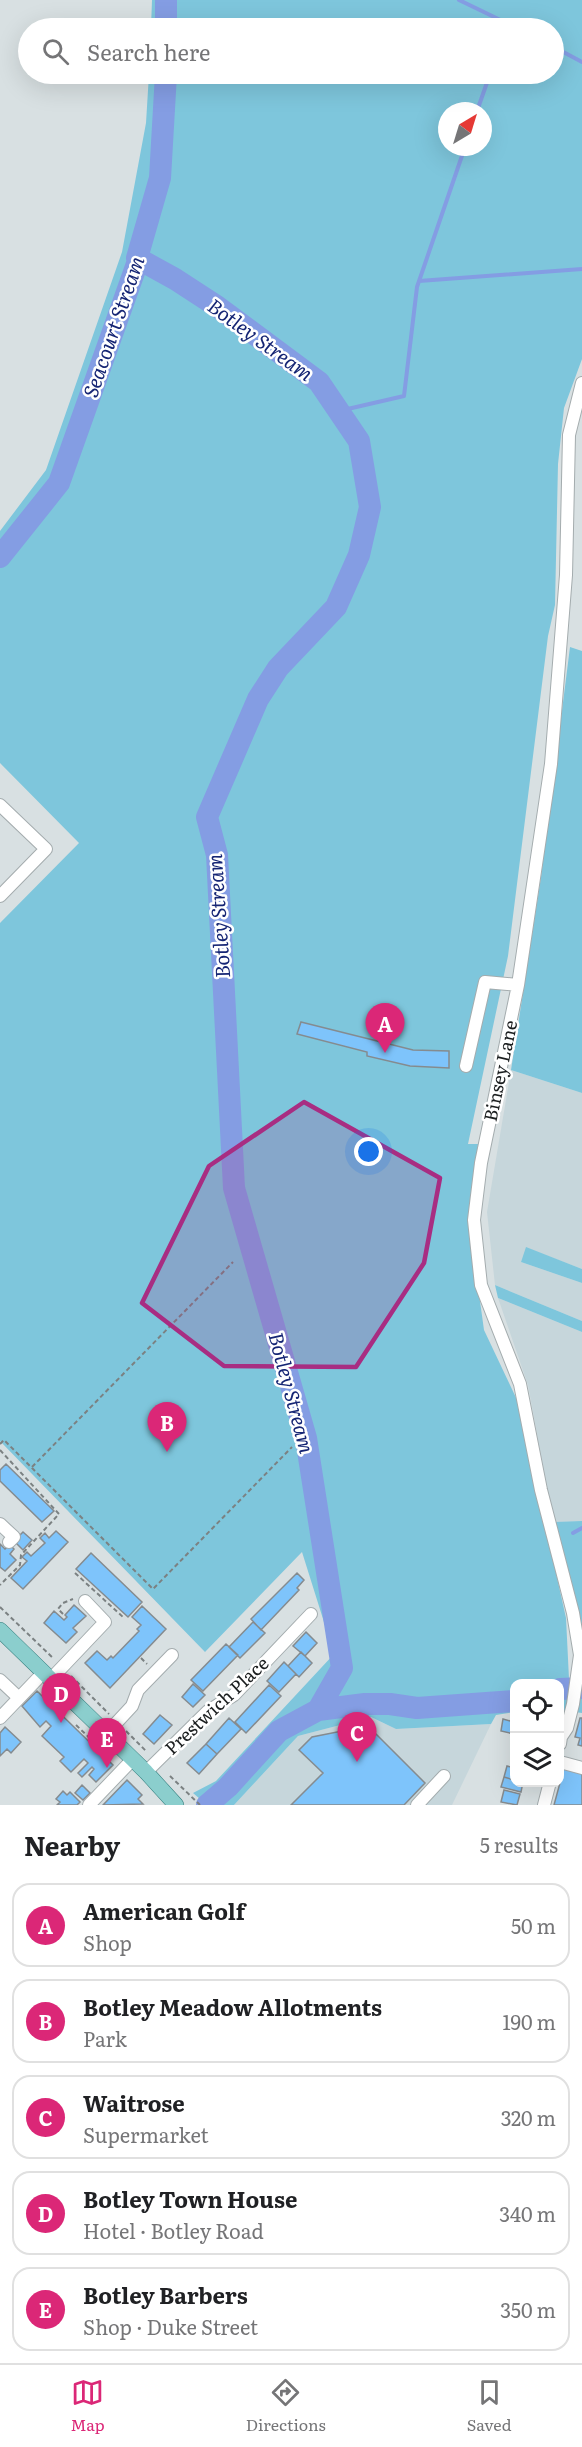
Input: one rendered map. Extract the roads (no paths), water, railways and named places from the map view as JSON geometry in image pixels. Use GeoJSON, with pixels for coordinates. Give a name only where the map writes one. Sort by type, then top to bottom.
{"type":"FeatureCollection","features":[{"type":"Feature","properties":{"kind":"main road"},"geometry":{"type":"LineString","coordinates":[[0,1630],[133,1759],[176,1805]]}},
{"type":"Feature","properties":{"kind":"street","name":"Binsey Lane"},"geometry":{"type":"LineString","coordinates":[[564,1735],[579,1673],[580,1655],[573,1613],[541,1490],[519,1384],[481,1285],[474,1220],[481,1163],[518,985],[551,764],[566,575],[569,435],[582,383]]}},
{"type":"Feature","properties":{"kind":"street"},"geometry":{"type":"LineString","coordinates":[[0,805],[46,849],[0,896]]}},
{"type":"Feature","properties":{"kind":"street"},"geometry":{"type":"LineString","coordinates":[[466,1066],[485,982],[518,985]]}},
{"type":"Feature","properties":{"kind":"street"},"geometry":{"type":"LineString","coordinates":[[0,1524],[14,1538],[9,1542]]}},
{"type":"Feature","properties":{"kind":"street"},"geometry":{"type":"LineString","coordinates":[[0,1718],[19,1698],[105,1622],[84,1601]]}},
{"type":"Feature","properties":{"kind":"street","name":"Prestwich Place"},"geometry":{"type":"LineString","coordinates":[[146,1772],[208,1711],[234,1695],[311,1614]]}},
{"type":"Feature","properties":{"kind":"street"},"geometry":{"type":"LineString","coordinates":[[106,1734],[132,1706],[138,1690],[172,1654]]}},
{"type":"Feature","properties":{"kind":"street"},"geometry":{"type":"LineString","coordinates":[[0,1680],[19,1698]]}},
{"type":"Feature","properties":{"kind":"street"},"geometry":{"type":"LineString","coordinates":[[89,1805],[133,1759]]}},
{"type":"Feature","properties":{"kind":"street"},"geometry":{"type":"LineString","coordinates":[[564,1763],[582,1768]]}},
{"type":"Feature","properties":{"kind":"street"},"geometry":{"type":"LineString","coordinates":[[417,1805],[429,1799],[444,1776]]}},
{"type":"Feature","properties":{"kind":"street"},"geometry":{"type":"LineString","coordinates":[[544,1805],[549,1787]]}},
{"type":"Feature","properties":{"kind":"waterway","name":"Seacourt Stream"},"geometry":{"type":"LineString","coordinates":[[166,0],[166,18]]}},
{"type":"Feature","properties":{"kind":"waterway"},"geometry":{"type":"LineString","coordinates":[[459,0],[496,18]]}},
{"type":"Feature","properties":{"kind":"waterway"},"geometry":{"type":"LineString","coordinates":[[564,52],[582,62]]}},
{"type":"Feature","properties":{"kind":"waterway","name":"Seacourt Stream"},"geometry":{"type":"LineString","coordinates":[[0,557],[59,483],[138,261],[160,178],[165,84]]}},
{"type":"Feature","properties":{"kind":"waterway"},"geometry":{"type":"LineString","coordinates":[[480,102],[486,84]]}},
{"type":"Feature","properties":{"kind":"waterway"},"geometry":{"type":"LineString","coordinates":[[339,411],[404,396],[417,287],[462,156]]}},
{"type":"Feature","properties":{"kind":"waterway","name":"Botley Stream"},"geometry":{"type":"LineString","coordinates":[[137,258],[218,307],[319,382],[359,441],[370,507],[359,555],[336,607],[278,668],[258,699],[207,817],[217,855],[234,1188],[306,1438],[342,1668],[318,1710]]}},
{"type":"Feature","properties":{"kind":"waterway"},"geometry":{"type":"LineString","coordinates":[[419,281],[582,269]]}},
{"type":"Feature","properties":{"kind":"waterway"},"geometry":{"type":"LineString","coordinates":[[573,1533],[582,1528]]}},
{"type":"Feature","properties":{"kind":"waterway"},"geometry":{"type":"LineString","coordinates":[[564,1689],[582,1688]]}},
{"type":"Feature","properties":{"kind":"waterway"},"geometry":{"type":"LineString","coordinates":[[207,1805],[228,1787],[279,1731],[318,1710],[365,1704],[390,1704],[417,1708],[510,1701]]}},
{"type":"Feature","properties":{"kind":"place","name":"American Golf"},"geometry":{"type":"Point","coordinates":[385,1053]}},
{"type":"Feature","properties":{"kind":"place","name":"Botley Meadow Allotments"},"geometry":{"type":"Point","coordinates":[167,1452]}},
{"type":"Feature","properties":{"kind":"place","name":"Botley Town House"},"geometry":{"type":"Point","coordinates":[61,1723]}},
{"type":"Feature","properties":{"kind":"place","name":"Waitrose"},"geometry":{"type":"Point","coordinates":[357,1762]}},
{"type":"Feature","properties":{"kind":"place","name":"Botley Barbers"},"geometry":{"type":"Point","coordinates":[107,1768]}}]}
